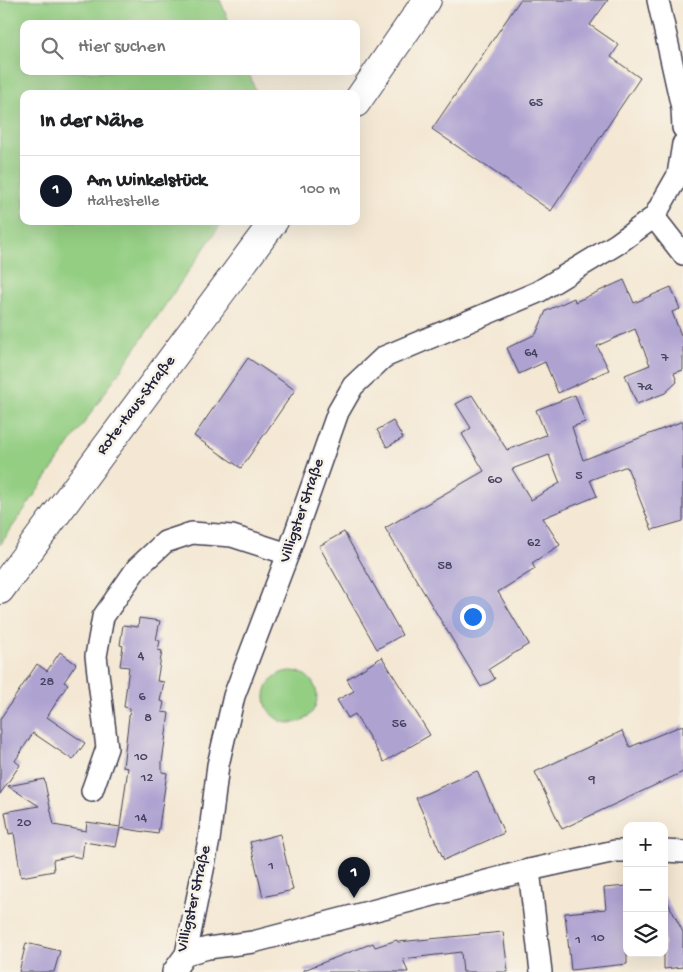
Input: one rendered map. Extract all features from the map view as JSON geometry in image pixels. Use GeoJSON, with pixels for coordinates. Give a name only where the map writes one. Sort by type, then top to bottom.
{"type":"FeatureCollection","features":[{"type":"Feature","properties":{"kind":"main road"},"geometry":{"type":"LineString","coordinates":[[360,97],[427,0]]}},
{"type":"Feature","properties":{"kind":"main road","name":"Rote-Haus-Straße"},"geometry":{"type":"LineString","coordinates":[[0,590],[271,225]]}},
{"type":"Feature","properties":{"kind":"street"},"geometry":{"type":"LineString","coordinates":[[658,0],[682,108],[683,128]]}},
{"type":"Feature","properties":{"kind":"street"},"geometry":{"type":"LineString","coordinates":[[683,144],[678,175],[654,217],[683,254]]}},
{"type":"Feature","properties":{"kind":"street","name":"Villigster Straße"},"geometry":{"type":"LineString","coordinates":[[173,972],[186,954],[209,840],[218,765],[234,696],[288,554],[338,412],[353,386],[384,357],[538,292],[617,244],[654,217]]}},
{"type":"Feature","properties":{"kind":"street"},"geometry":{"type":"LineString","coordinates":[[92,791],[106,748],[96,656],[103,617],[137,568],[165,542],[192,533],[232,536],[288,554]]}},
{"type":"Feature","properties":{"kind":"street"},"geometry":{"type":"LineString","coordinates":[[186,954],[208,948],[254,942],[529,870],[623,851]]}},
{"type":"Feature","properties":{"kind":"street"},"geometry":{"type":"LineString","coordinates":[[668,851],[683,852]]}},
{"type":"Feature","properties":{"kind":"street"},"geometry":{"type":"LineString","coordinates":[[529,870],[541,972]]}},
{"type":"Feature","properties":{"kind":"green space"},"geometry":{"type":"Polygon","coordinates":[[[0,0],[220,0],[228,20],[20,20],[20,75],[250,75],[255,90],[20,90],[20,225],[220,225],[0,545],[0,0]]]}},
{"type":"Feature","properties":{"kind":"green space"},"geometry":{"type":"Polygon","coordinates":[[[286,671],[296,671],[310,678],[317,692],[317,702],[310,716],[296,723],[286,723],[276,719],[269,712],[265,702],[265,692],[269,682],[276,675],[286,671]]]}},
{"type":"Feature","properties":{"kind":"building"},"geometry":{"type":"Polygon","coordinates":[[[520,0],[608,0],[590,25],[619,45],[611,57],[640,78],[551,211],[432,129],[520,0]]]}},
{"type":"Feature","properties":{"kind":"building"},"geometry":{"type":"Polygon","coordinates":[[[624,280],[634,303],[671,287],[680,309],[672,312],[683,340],[683,370],[674,373],[677,382],[665,393],[637,404],[625,375],[650,365],[635,329],[597,346],[609,370],[558,393],[545,362],[519,374],[507,348],[536,334],[546,311],[574,298],[575,302],[624,280]]]}},
{"type":"Feature","properties":{"kind":"building"},"geometry":{"type":"Polygon","coordinates":[[[248,358],[295,390],[241,468],[194,436],[248,358]]]}},
{"type":"Feature","properties":{"kind":"building"},"geometry":{"type":"Polygon","coordinates":[[[472,395],[507,450],[546,435],[536,410],[575,395],[585,422],[572,427],[583,460],[683,421],[683,521],[652,530],[627,467],[590,480],[597,496],[543,518],[560,545],[532,563],[535,569],[498,592],[529,644],[489,669],[495,679],[481,687],[385,528],[484,471],[462,434],[471,428],[456,404],[472,395]],[[549,455],[512,469],[531,500],[560,483],[549,455]]]}},
{"type":"Feature","properties":{"kind":"building"},"geometry":{"type":"Polygon","coordinates":[[[393,421],[403,438],[387,447],[377,430],[393,421]]]}},
{"type":"Feature","properties":{"kind":"building"},"geometry":{"type":"Polygon","coordinates":[[[344,532],[402,635],[377,649],[319,546],[344,532]]]}},
{"type":"Feature","properties":{"kind":"building"},"geometry":{"type":"Polygon","coordinates":[[[139,618],[160,621],[156,640],[160,641],[158,650],[162,651],[157,681],[164,682],[160,701],[164,702],[162,712],[169,713],[162,762],[162,772],[167,773],[158,834],[120,828],[116,847],[84,842],[82,858],[72,856],[53,860],[54,871],[21,877],[14,833],[9,834],[5,812],[39,806],[8,786],[44,779],[54,825],[86,831],[87,822],[120,827],[128,768],[123,767],[130,708],[124,707],[129,667],[120,666],[123,646],[120,645],[123,625],[138,627],[139,618]]]}},
{"type":"Feature","properties":{"kind":"building"},"geometry":{"type":"Polygon","coordinates":[[[60,652],[76,664],[64,682],[68,684],[47,717],[85,743],[73,760],[33,733],[15,761],[20,765],[0,794],[0,719],[37,664],[47,671],[60,652]]]}},
{"type":"Feature","properties":{"kind":"building"},"geometry":{"type":"Polygon","coordinates":[[[382,657],[430,735],[384,762],[355,714],[348,718],[337,700],[354,691],[347,679],[382,657]]]}},
{"type":"Feature","properties":{"kind":"building"},"geometry":{"type":"Polygon","coordinates":[[[683,725],[683,772],[562,829],[535,772],[622,731],[630,747],[683,725]]]}},
{"type":"Feature","properties":{"kind":"building"},"geometry":{"type":"Polygon","coordinates":[[[477,771],[504,833],[444,860],[416,798],[477,771]]]}},
{"type":"Feature","properties":{"kind":"building"},"geometry":{"type":"Polygon","coordinates":[[[280,834],[293,890],[263,897],[250,842],[280,834]]]}},
{"type":"Feature","properties":{"kind":"building"},"geometry":{"type":"Polygon","coordinates":[[[623,886],[623,957],[627,957],[627,964],[571,970],[565,913],[606,909],[604,888],[623,886]]]}},
{"type":"Feature","properties":{"kind":"building"},"geometry":{"type":"Polygon","coordinates":[[[668,903],[683,932],[683,967],[664,969],[664,957],[668,957],[668,903]]]}},
{"type":"Feature","properties":{"kind":"building"},"geometry":{"type":"Polygon","coordinates":[[[503,932],[508,972],[463,972],[461,952],[403,959],[408,972],[304,972],[304,970],[373,943],[375,947],[397,940],[398,942],[503,932]]]}},
{"type":"Feature","properties":{"kind":"building"},"geometry":{"type":"Polygon","coordinates":[[[26,943],[60,951],[54,972],[19,972],[26,943]]]}},
{"type":"Feature","properties":{"kind":"place","name":"Am Winkelstück"},"geometry":{"type":"Point","coordinates":[354,898]}}]}
